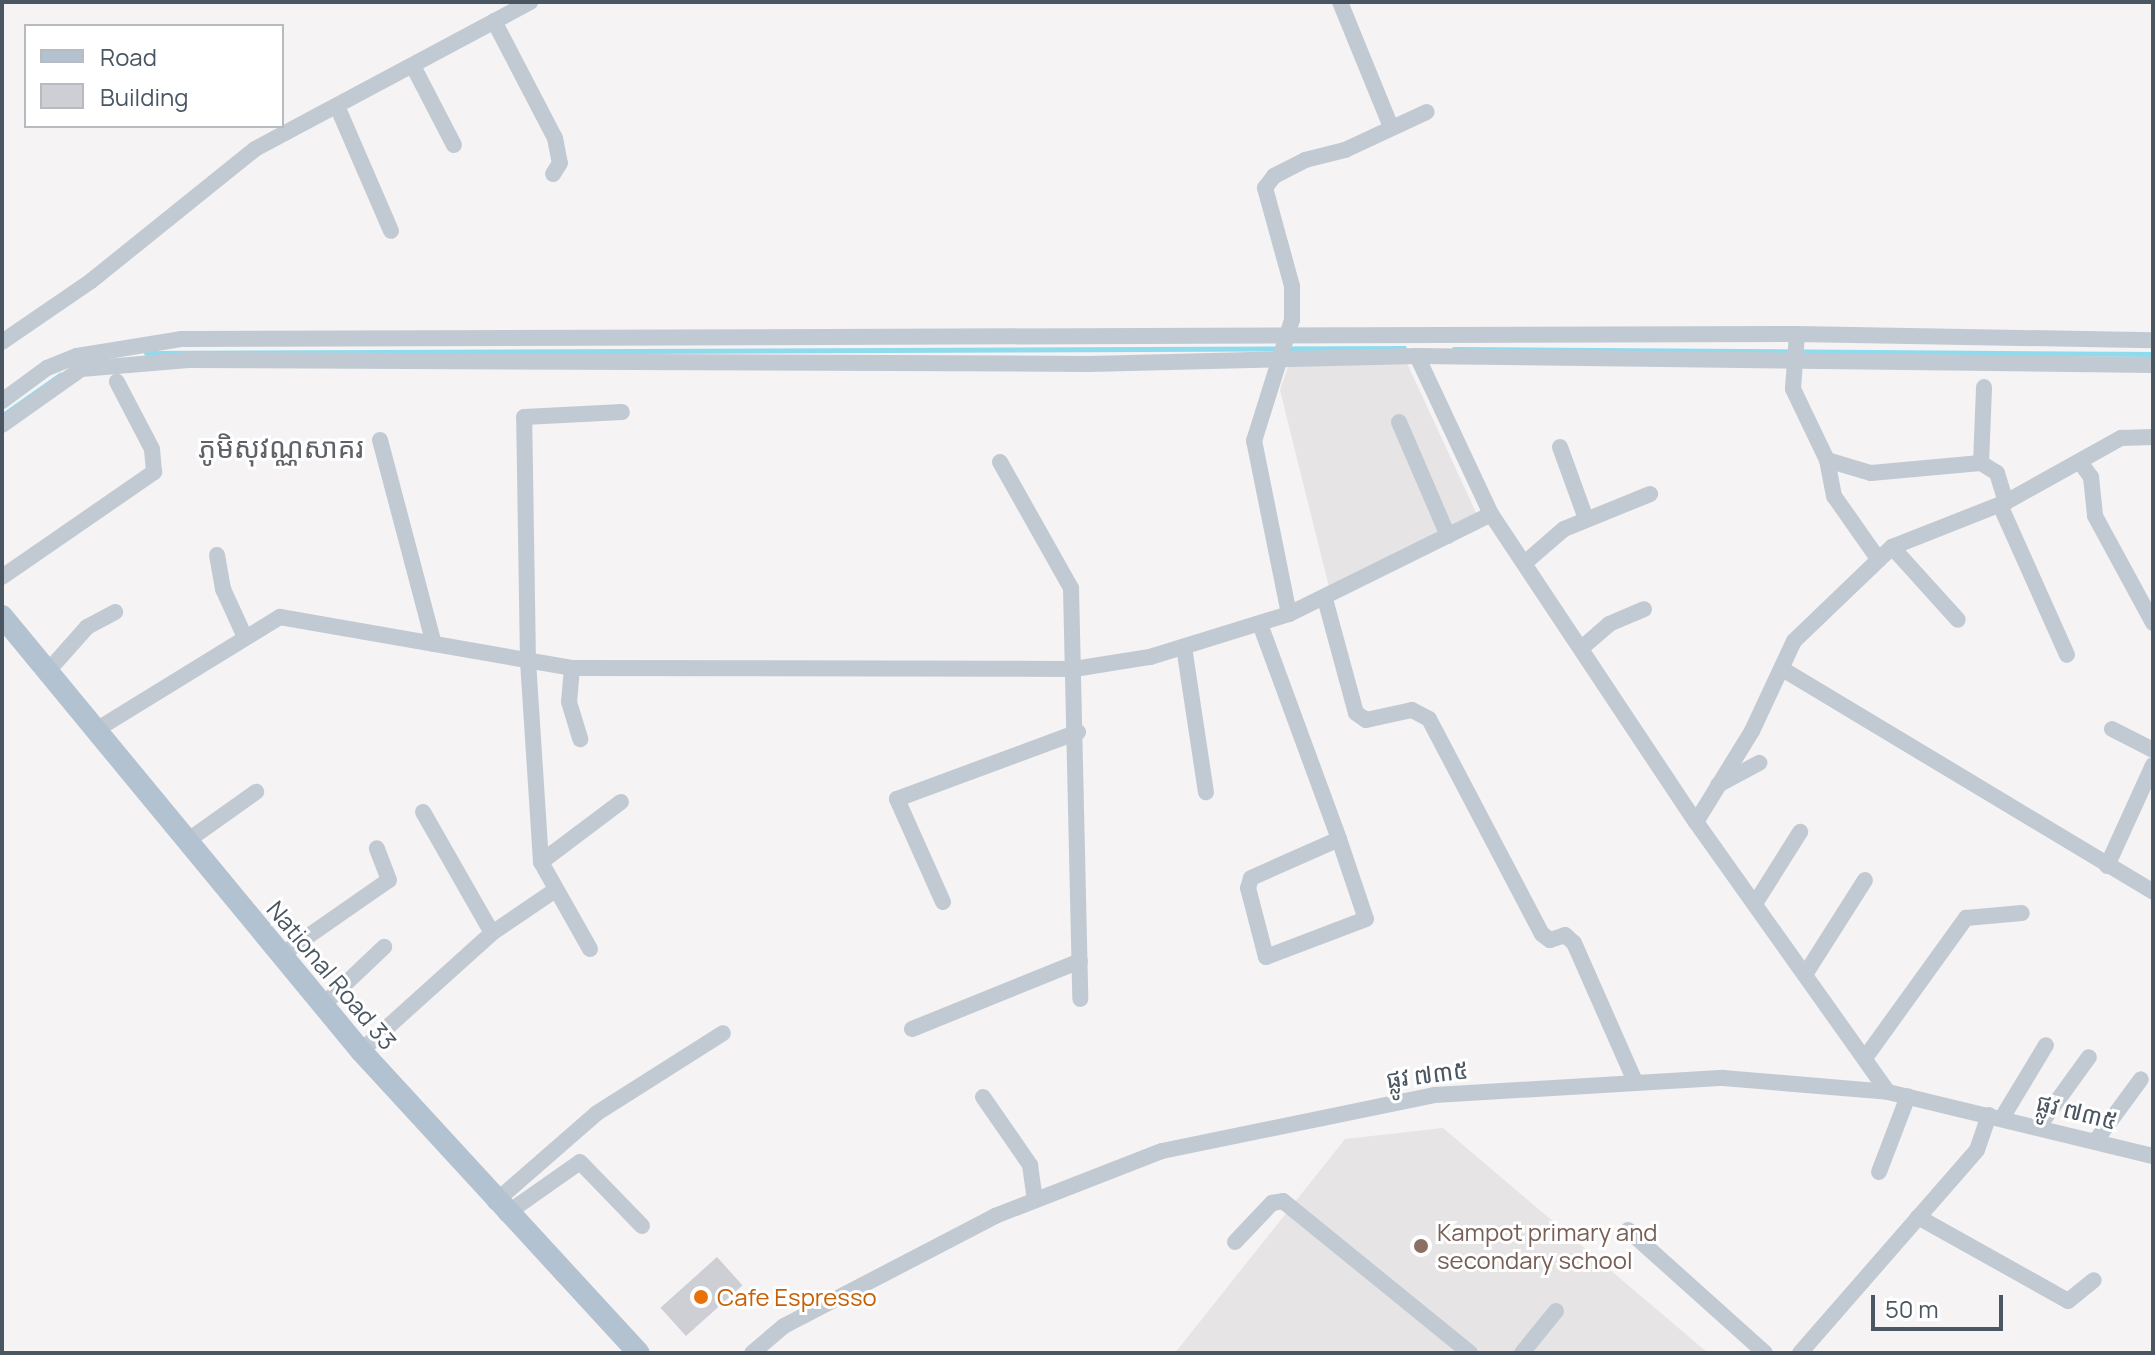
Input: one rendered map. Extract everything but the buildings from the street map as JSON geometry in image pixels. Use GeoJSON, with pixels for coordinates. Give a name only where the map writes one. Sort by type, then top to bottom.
{"type":"FeatureCollection","features":[{"type":"Feature","properties":{"kind":"main road","name":"National Road 33"},"geometry":{"type":"LineString","coordinates":[[2,616],[322,1006],[501,1208],[639,1353]]}},
{"type":"Feature","properties":{"kind":"street"},"geometry":{"type":"LineString","coordinates":[[2,342],[91,281],[255,149],[530,2]]}},
{"type":"Feature","properties":{"kind":"street"},"geometry":{"type":"LineString","coordinates":[[1340,2],[1391,127]]}},
{"type":"Feature","properties":{"kind":"street"},"geometry":{"type":"LineString","coordinates":[[494,21],[555,138],[560,163],[553,174]]}},
{"type":"Feature","properties":{"kind":"street"},"geometry":{"type":"LineString","coordinates":[[413,66],[454,145]]}},
{"type":"Feature","properties":{"kind":"street"},"geometry":{"type":"LineString","coordinates":[[337,106],[391,231]]}},
{"type":"Feature","properties":{"kind":"street"},"geometry":{"type":"LineString","coordinates":[[1289,614],[1254,441],[1290,334],[1292,286],[1265,199],[1268,182],[1427,112]]}},
{"type":"Feature","properties":{"kind":"street"},"geometry":{"type":"LineString","coordinates":[[1797,334],[1793,389],[1827,460],[1834,496],[1879,560]]}},
{"type":"Feature","properties":{"kind":"street"},"geometry":{"type":"LineString","coordinates":[[2,401],[47,368],[77,356],[181,339],[1797,334],[2153,340]]}},
{"type":"Feature","properties":{"kind":"street"},"geometry":{"type":"LineString","coordinates":[[1417,356],[1491,514],[1584,646],[1696,822],[1756,902],[1888,1092]]}},
{"type":"Feature","properties":{"kind":"street"},"geometry":{"type":"LineString","coordinates":[[2,425],[81,369],[189,360],[1280,360],[1417,356],[2153,365]]}},
{"type":"Feature","properties":{"kind":"street"},"geometry":{"type":"LineString","coordinates":[[2,577],[154,472],[152,449],[117,382]]}},
{"type":"Feature","properties":{"kind":"street"},"geometry":{"type":"LineString","coordinates":[[1981,463],[1984,387]]}},
{"type":"Feature","properties":{"kind":"street"},"geometry":{"type":"LineString","coordinates":[[590,949],[554,891],[541,862],[528,662],[524,417],[622,412]]}},
{"type":"Feature","properties":{"kind":"street"},"geometry":{"type":"LineString","coordinates":[[1399,422],[1448,536]]}},
{"type":"Feature","properties":{"kind":"street"},"geometry":{"type":"LineString","coordinates":[[1696,822],[1810,622],[1892,547],[2003,504],[2121,438],[2153,437]]}},
{"type":"Feature","properties":{"kind":"street"},"geometry":{"type":"LineString","coordinates":[[380,440],[434,644]]}},
{"type":"Feature","properties":{"kind":"street"},"geometry":{"type":"LineString","coordinates":[[1560,447],[1586,519]]}},
{"type":"Feature","properties":{"kind":"street"},"geometry":{"type":"LineString","coordinates":[[1827,460],[1871,473],[1981,463],[1997,473],[2003,504],[2067,655]]}},
{"type":"Feature","properties":{"kind":"street"},"geometry":{"type":"LineString","coordinates":[[1000,462],[1071,588],[1078,732],[1080,999]]}},
{"type":"Feature","properties":{"kind":"street"},"geometry":{"type":"LineString","coordinates":[[2080,462],[2091,477],[2095,516],[2153,623]]}},
{"type":"Feature","properties":{"kind":"street"},"geometry":{"type":"LineString","coordinates":[[1527,561],[1586,519],[1650,494]]}},
{"type":"Feature","properties":{"kind":"street"},"geometry":{"type":"LineString","coordinates":[[96,730],[244,635],[280,617],[572,668],[1074,669],[1184,647],[1289,614],[1325,599],[1491,514]]}},
{"type":"Feature","properties":{"kind":"street"},"geometry":{"type":"LineString","coordinates":[[1892,547],[1958,620]]}},
{"type":"Feature","properties":{"kind":"street"},"geometry":{"type":"LineString","coordinates":[[217,555],[223,589],[244,635]]}},
{"type":"Feature","properties":{"kind":"street"},"geometry":{"type":"LineString","coordinates":[[1325,599],[1356,713],[1366,720],[1412,710],[1429,719],[1542,934],[1550,940],[1565,935],[1574,943],[1635,1081]]}},
{"type":"Feature","properties":{"kind":"street"},"geometry":{"type":"LineString","coordinates":[[1584,646],[1609,624],[1644,609]]}},
{"type":"Feature","properties":{"kind":"street"},"geometry":{"type":"LineString","coordinates":[[48,671],[87,627],[115,612]]}},
{"type":"Feature","properties":{"kind":"street"},"geometry":{"type":"LineString","coordinates":[[1260,624],[1339,839],[1366,919],[1266,957],[1248,888],[1251,878],[1339,839]]}},
{"type":"Feature","properties":{"kind":"street"},"geometry":{"type":"LineString","coordinates":[[1184,647],[1206,792]]}},
{"type":"Feature","properties":{"kind":"street"},"geometry":{"type":"LineString","coordinates":[[572,668],[569,702],[580,739]]}},
{"type":"Feature","properties":{"kind":"street"},"geometry":{"type":"LineString","coordinates":[[1784,670],[2153,892]]}},
{"type":"Feature","properties":{"kind":"street"},"geometry":{"type":"LineString","coordinates":[[2112,729],[2153,750]]}},
{"type":"Feature","properties":{"kind":"street"},"geometry":{"type":"LineString","coordinates":[[943,902],[897,799],[1078,732]]}},
{"type":"Feature","properties":{"kind":"street"},"geometry":{"type":"LineString","coordinates":[[1718,785],[1759,763]]}},
{"type":"Feature","properties":{"kind":"street"},"geometry":{"type":"LineString","coordinates":[[2107,866],[2153,765]]}},
{"type":"Feature","properties":{"kind":"street"},"geometry":{"type":"LineString","coordinates":[[187,841],[256,792]]}},
{"type":"Feature","properties":{"kind":"street"},"geometry":{"type":"LineString","coordinates":[[541,862],[621,802]]}},
{"type":"Feature","properties":{"kind":"street"},"geometry":{"type":"LineString","coordinates":[[423,812],[492,933]]}},
{"type":"Feature","properties":{"kind":"street"},"geometry":{"type":"LineString","coordinates":[[1756,902],[1800,832]]}},
{"type":"Feature","properties":{"kind":"street"},"geometry":{"type":"LineString","coordinates":[[281,955],[389,880],[377,848]]}},
{"type":"Feature","properties":{"kind":"street"},"geometry":{"type":"LineString","coordinates":[[1806,973],[1865,880]]}},
{"type":"Feature","properties":{"kind":"street"},"geometry":{"type":"LineString","coordinates":[[361,1051],[492,933],[554,891]]}},
{"type":"Feature","properties":{"kind":"street"},"geometry":{"type":"LineString","coordinates":[[1865,1058],[1966,918],[2022,913]]}},
{"type":"Feature","properties":{"kind":"street"},"geometry":{"type":"LineString","coordinates":[[322,1006],[384,947]]}},
{"type":"Feature","properties":{"kind":"street"},"geometry":{"type":"LineString","coordinates":[[912,1029],[1080,961]]}},
{"type":"Feature","properties":{"kind":"street"},"geometry":{"type":"LineString","coordinates":[[501,1208],[597,1113],[723,1033]]}},
{"type":"Feature","properties":{"kind":"street"},"geometry":{"type":"LineString","coordinates":[[1800,1353],[1977,1150],[1996,1116],[2046,1045]]}},
{"type":"Feature","properties":{"kind":"street"},"geometry":{"type":"LineString","coordinates":[[2039,1126],[2089,1057]]}},
{"type":"Feature","properties":{"kind":"street","name":"ផ្លូវ ៧៣៥"},"geometry":{"type":"LineString","coordinates":[[752,1353],[784,1326],[1035,1200],[1162,1151],[1272,1124],[1435,1095],[1723,1078],[1888,1092],[2097,1139],[2153,1156]]}},
{"type":"Feature","properties":{"kind":"street"},"geometry":{"type":"LineString","coordinates":[[2097,1139],[2141,1079]]}},
{"type":"Feature","properties":{"kind":"street"},"geometry":{"type":"LineString","coordinates":[[1879,1172],[1908,1096]]}},
{"type":"Feature","properties":{"kind":"street"},"geometry":{"type":"LineString","coordinates":[[983,1097],[1030,1165],[1035,1200]]}},
{"type":"Feature","properties":{"kind":"street"},"geometry":{"type":"LineString","coordinates":[[501,1208],[580,1162],[642,1226]]}},
{"type":"Feature","properties":{"kind":"street"},"geometry":{"type":"LineString","coordinates":[[1235,1242],[1272,1203],[1283,1201],[1470,1353]]}},
{"type":"Feature","properties":{"kind":"street"},"geometry":{"type":"LineString","coordinates":[[1918,1217],[2068,1301],[2094,1280]]}},
{"type":"Feature","properties":{"kind":"street"},"geometry":{"type":"LineString","coordinates":[[1628,1230],[1765,1353]]}},
{"type":"Feature","properties":{"kind":"street"},"geometry":{"type":"LineString","coordinates":[[1522,1353],[1556,1311]]}},
{"type":"Feature","properties":{"kind":"shaded area"},"geometry":{"type":"Polygon","coordinates":[[[1406,361],[1478,517],[1330,591],[1280,390],[1289,364],[1406,361]]]}},
{"type":"Feature","properties":{"kind":"shaded area","name":"Kampot primary and secondary school"},"geometry":{"type":"Polygon","coordinates":[[[1443,1128],[1708,1353],[1175,1353],[1345,1139],[1443,1128]]]}},
{"type":"Feature","properties":{"kind":"waterway"},"geometry":{"type":"LineString","coordinates":[[146,353],[1404,348]]}},
{"type":"Feature","properties":{"kind":"waterway"},"geometry":{"type":"LineString","coordinates":[[1454,349],[2153,354]]}},
{"type":"Feature","properties":{"kind":"waterway"},"geometry":{"type":"LineString","coordinates":[[3,415],[60,375]]}},
{"type":"Feature","properties":{"kind":"place","name":"Kampot primary and secondary school"},"geometry":{"type":"Point","coordinates":[1421,1246]}},
{"type":"Feature","properties":{"kind":"place","name":"Cafe Espresso"},"geometry":{"type":"Point","coordinates":[701,1297]}},
{"type":"Feature","properties":{"kind":"district","name":"ភូមិសុវណ្ណសាគរ"},"geometry":{"type":"Point","coordinates":[281,447]}}]}
